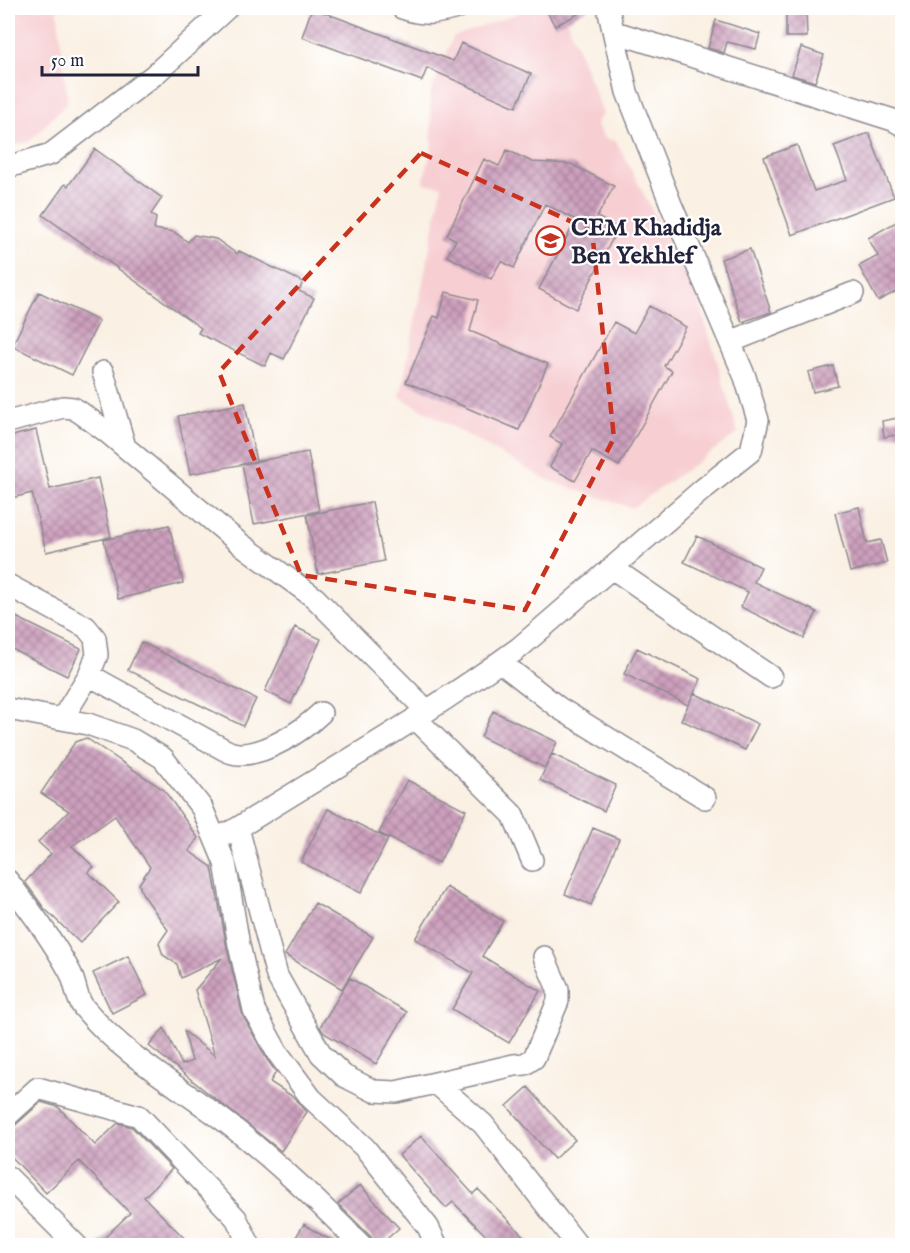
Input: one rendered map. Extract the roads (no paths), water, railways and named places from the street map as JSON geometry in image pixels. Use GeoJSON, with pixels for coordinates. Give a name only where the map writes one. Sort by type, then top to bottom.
{"type":"FeatureCollection","features":[{"type":"Feature","properties":{"kind":"street"},"geometry":{"type":"LineString","coordinates":[[8,167],[51,154],[153,75],[227,8]]}},
{"type":"Feature","properties":{"kind":"street"},"geometry":{"type":"LineString","coordinates":[[402,8],[417,14],[434,14],[457,8]]}},
{"type":"Feature","properties":{"kind":"street"},"geometry":{"type":"LineString","coordinates":[[215,839],[238,828],[421,715],[500,662],[702,489],[751,451],[759,420],[746,377],[672,207],[627,92],[608,8]]}},
{"type":"Feature","properties":{"kind":"street"},"geometry":{"type":"LineString","coordinates":[[615,32],[903,125]]}},
{"type":"Feature","properties":{"kind":"street"},"geometry":{"type":"LineString","coordinates":[[730,342],[853,293]]}},
{"type":"Feature","properties":{"kind":"street"},"geometry":{"type":"LineString","coordinates":[[103,372],[125,447]]}},
{"type":"Feature","properties":{"kind":"street"},"geometry":{"type":"LineString","coordinates":[[8,422],[63,407],[73,408],[125,447],[238,542],[315,598],[513,815],[532,860]]}},
{"type":"Feature","properties":{"kind":"street"},"geometry":{"type":"LineString","coordinates":[[612,568],[771,677]]}},
{"type":"Feature","properties":{"kind":"street"},"geometry":{"type":"LineString","coordinates":[[8,585],[86,627],[95,638],[97,655],[89,675],[62,719]]}},
{"type":"Feature","properties":{"kind":"street"},"geometry":{"type":"LineString","coordinates":[[500,662],[559,708],[705,798]]}},
{"type":"Feature","properties":{"kind":"street"},"geometry":{"type":"LineString","coordinates":[[89,675],[225,750],[238,754],[258,751],[290,736],[308,726],[321,713]]}},
{"type":"Feature","properties":{"kind":"street"},"geometry":{"type":"LineString","coordinates":[[8,709],[88,724],[133,740],[163,758],[202,808],[225,863],[239,945],[254,1010],[277,1052],[311,1098],[365,1148],[428,1227],[437,1245]]}},
{"type":"Feature","properties":{"kind":"street"},"geometry":{"type":"LineString","coordinates":[[238,828],[277,976],[321,1054],[344,1076],[374,1092],[396,1092],[525,1064],[534,1058],[558,1000],[558,989],[544,957]]}},
{"type":"Feature","properties":{"kind":"street"},"geometry":{"type":"LineString","coordinates":[[8,881],[41,924],[71,974],[82,1007],[150,1068],[250,1140],[362,1245]]}},
{"type":"Feature","properties":{"kind":"street"},"geometry":{"type":"LineString","coordinates":[[436,1083],[483,1124],[578,1245]]}},
{"type":"Feature","properties":{"kind":"street"},"geometry":{"type":"LineString","coordinates":[[8,1115],[38,1088],[139,1116],[236,1218],[246,1244]]}},
{"type":"Feature","properties":{"kind":"street"},"geometry":{"type":"LineString","coordinates":[[8,1177],[77,1245]]}},
{"type":"Feature","properties":{"kind":"place","name":"CEM Khadidja Ben Yekhlef"},"geometry":{"type":"Point","coordinates":[550,241]}}]}
